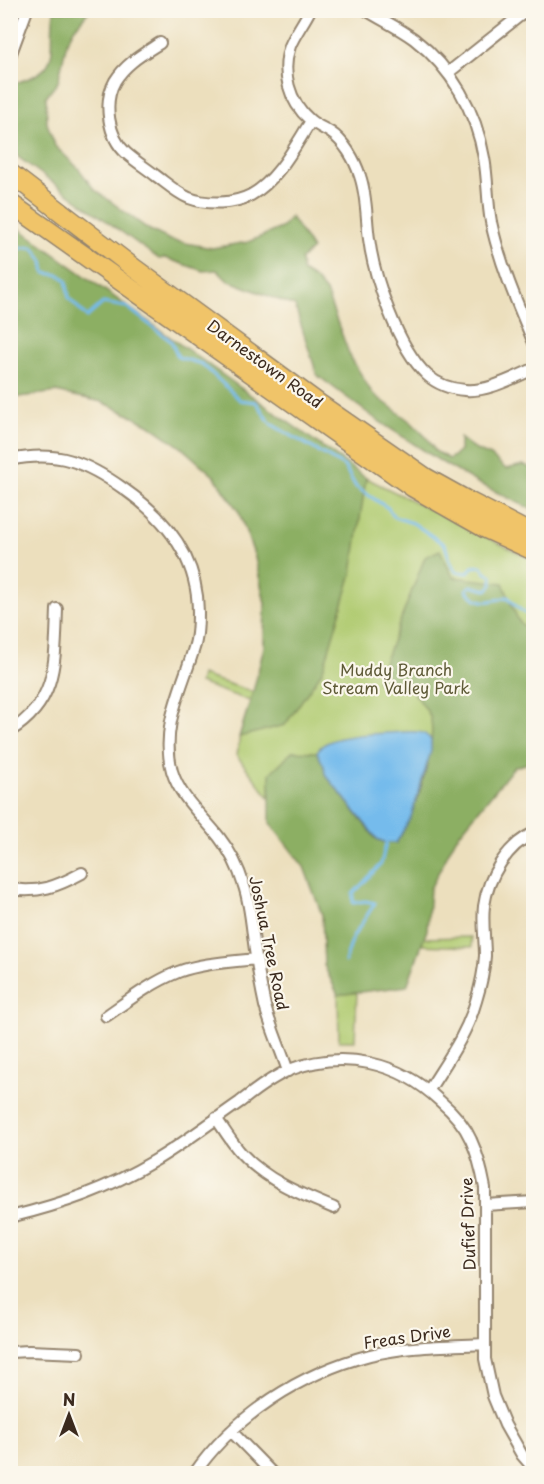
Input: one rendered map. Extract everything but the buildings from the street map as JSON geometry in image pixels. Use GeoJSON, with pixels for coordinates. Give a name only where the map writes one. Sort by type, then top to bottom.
{"type":"FeatureCollection","features":[{"type":"Feature","properties":{"kind":"main road","name":"Darnestown Road"},"geometry":{"type":"LineString","coordinates":[[10,173],[134,268],[321,405],[425,477],[534,535]]}},
{"type":"Feature","properties":{"kind":"main road","name":"Darnestown Road"},"geometry":{"type":"LineString","coordinates":[[10,202],[387,470],[486,529],[534,551]]}},
{"type":"Feature","properties":{"kind":"street"},"geometry":{"type":"LineString","coordinates":[[10,56],[27,10]]}},
{"type":"Feature","properties":{"kind":"street"},"geometry":{"type":"LineString","coordinates":[[310,10],[291,45],[285,67],[291,95],[301,111],[311,121],[332,134],[344,146],[357,168],[364,187],[375,274],[394,323],[410,354],[426,374],[450,388],[467,390],[494,386],[534,369]]}},
{"type":"Feature","properties":{"kind":"street"},"geometry":{"type":"LineString","coordinates":[[366,10],[411,37],[426,49],[448,72],[464,97],[478,132],[485,159],[490,219],[500,259],[534,343]]}},
{"type":"Feature","properties":{"kind":"street"},"geometry":{"type":"LineString","coordinates":[[448,72],[527,10]]}},
{"type":"Feature","properties":{"kind":"street"},"geometry":{"type":"LineString","coordinates":[[160,43],[128,64],[115,81],[111,89],[108,108],[109,119],[112,130],[124,152],[180,193],[215,203],[243,198],[254,193],[277,173],[311,121]]}},
{"type":"Feature","properties":{"kind":"street","name":"Joshua Tree Road"},"geometry":{"type":"LineString","coordinates":[[10,460],[31,455],[53,455],[80,462],[108,477],[142,501],[166,525],[181,546],[194,579],[198,601],[198,627],[195,646],[172,712],[169,752],[176,783],[192,806],[220,838],[244,886],[266,1007],[288,1071]]}},
{"type":"Feature","properties":{"kind":"street"},"geometry":{"type":"LineString","coordinates":[[10,731],[24,723],[38,709],[50,686],[55,664],[57,609]]}},
{"type":"Feature","properties":{"kind":"street"},"geometry":{"type":"LineString","coordinates":[[429,1090],[465,1032],[476,1001],[485,959],[484,906],[493,875],[501,861],[519,842],[534,833]]}},
{"type":"Feature","properties":{"kind":"street"},"geometry":{"type":"LineString","coordinates":[[10,889],[28,892],[42,891],[62,884],[82,873]]}},
{"type":"Feature","properties":{"kind":"street"},"geometry":{"type":"LineString","coordinates":[[106,1016],[146,988],[179,972],[256,959]]}},
{"type":"Feature","properties":{"kind":"street","name":"Dufief Drive"},"geometry":{"type":"LineString","coordinates":[[10,1217],[58,1205],[111,1185],[155,1161],[266,1083],[288,1071],[327,1061],[355,1060],[392,1068],[413,1078],[455,1114],[471,1139],[482,1172],[485,1205],[485,1359],[493,1396],[505,1425],[522,1455],[534,1469]]}},
{"type":"Feature","properties":{"kind":"street"},"geometry":{"type":"LineString","coordinates":[[216,1118],[240,1152],[263,1173],[291,1191],[334,1208]]}},
{"type":"Feature","properties":{"kind":"street"},"geometry":{"type":"LineString","coordinates":[[485,1205],[534,1202]]}},
{"type":"Feature","properties":{"kind":"street","name":"Freas Drive"},"geometry":{"type":"LineString","coordinates":[[194,1473],[231,1431],[261,1406],[291,1387],[345,1362],[397,1350],[484,1344]]}},
{"type":"Feature","properties":{"kind":"street"},"geometry":{"type":"LineString","coordinates":[[10,1352],[79,1353]]}},
{"type":"Feature","properties":{"kind":"street"},"geometry":{"type":"LineString","coordinates":[[231,1431],[273,1473]]}},
{"type":"Feature","properties":{"kind":"green space"},"geometry":{"type":"Polygon","coordinates":[[[54,11],[89,11],[74,29],[67,42],[58,82],[46,97],[47,123],[55,146],[79,169],[94,189],[148,229],[170,240],[212,248],[248,242],[281,228],[291,217],[312,249],[301,259],[302,271],[315,279],[326,292],[350,356],[372,393],[411,422],[427,438],[435,451],[449,459],[460,451],[460,438],[476,450],[491,456],[506,469],[523,465],[533,468],[533,510],[443,463],[377,420],[317,375],[295,306],[227,280],[217,270],[203,271],[165,258],[159,259],[18,157],[14,146],[11,147],[11,92],[15,83],[31,77],[48,64],[51,56],[54,11]]]}},
{"type":"Feature","properties":{"kind":"green space"},"geometry":{"type":"Polygon","coordinates":[[[10,222],[366,478],[352,573],[323,670],[285,725],[239,737],[264,647],[265,603],[255,557],[239,512],[215,477],[181,447],[148,424],[103,402],[56,392],[11,398],[10,222]]]}},
{"type":"Feature","properties":{"kind":"green space","name":"Muddy Branch Stream Valley Park"},"geometry":{"type":"Polygon","coordinates":[[[10,231],[365,485],[366,478],[533,560],[533,759],[498,773],[431,847],[420,938],[471,937],[472,947],[419,945],[357,992],[355,1041],[339,1041],[338,995],[324,965],[322,888],[283,815],[237,756],[240,734],[250,701],[199,683],[201,675],[254,692],[264,647],[265,603],[255,557],[239,512],[215,477],[181,447],[148,424],[103,402],[56,392],[11,398],[10,231]]]}},
{"type":"Feature","properties":{"kind":"green space"},"geometry":{"type":"Polygon","coordinates":[[[440,550],[453,577],[503,583],[518,620],[533,636],[533,762],[514,767],[456,838],[430,889],[427,930],[407,986],[338,995],[324,965],[322,915],[304,867],[270,823],[270,773],[293,751],[317,752],[325,774],[376,839],[386,843],[396,843],[410,817],[422,784],[430,749],[431,720],[411,689],[377,681],[425,557],[440,550]]]}},
{"type":"Feature","properties":{"kind":"water"},"geometry":{"type":"Polygon","coordinates":[[[401,732],[425,734],[431,740],[431,751],[411,817],[396,843],[386,843],[377,839],[325,774],[317,752],[330,741],[342,738],[401,732]]]}},
{"type":"Feature","properties":{"kind":"waterway"},"geometry":{"type":"LineString","coordinates":[[10,249],[33,247],[43,261],[45,273],[60,275],[66,280],[69,298],[87,317],[103,303],[127,307],[171,341],[178,357],[202,364],[240,400],[256,402],[271,424],[344,466],[356,487],[388,508],[394,517],[413,523],[445,545],[456,572],[468,573],[472,567],[481,566],[486,573],[492,576],[492,585],[487,590],[470,586],[466,590],[476,599],[490,601],[508,597],[523,612],[534,616]]}},
{"type":"Feature","properties":{"kind":"waterway"},"geometry":{"type":"LineString","coordinates":[[345,962],[353,937],[375,903],[365,901],[353,903],[353,894],[381,864],[386,843]]}}]}
